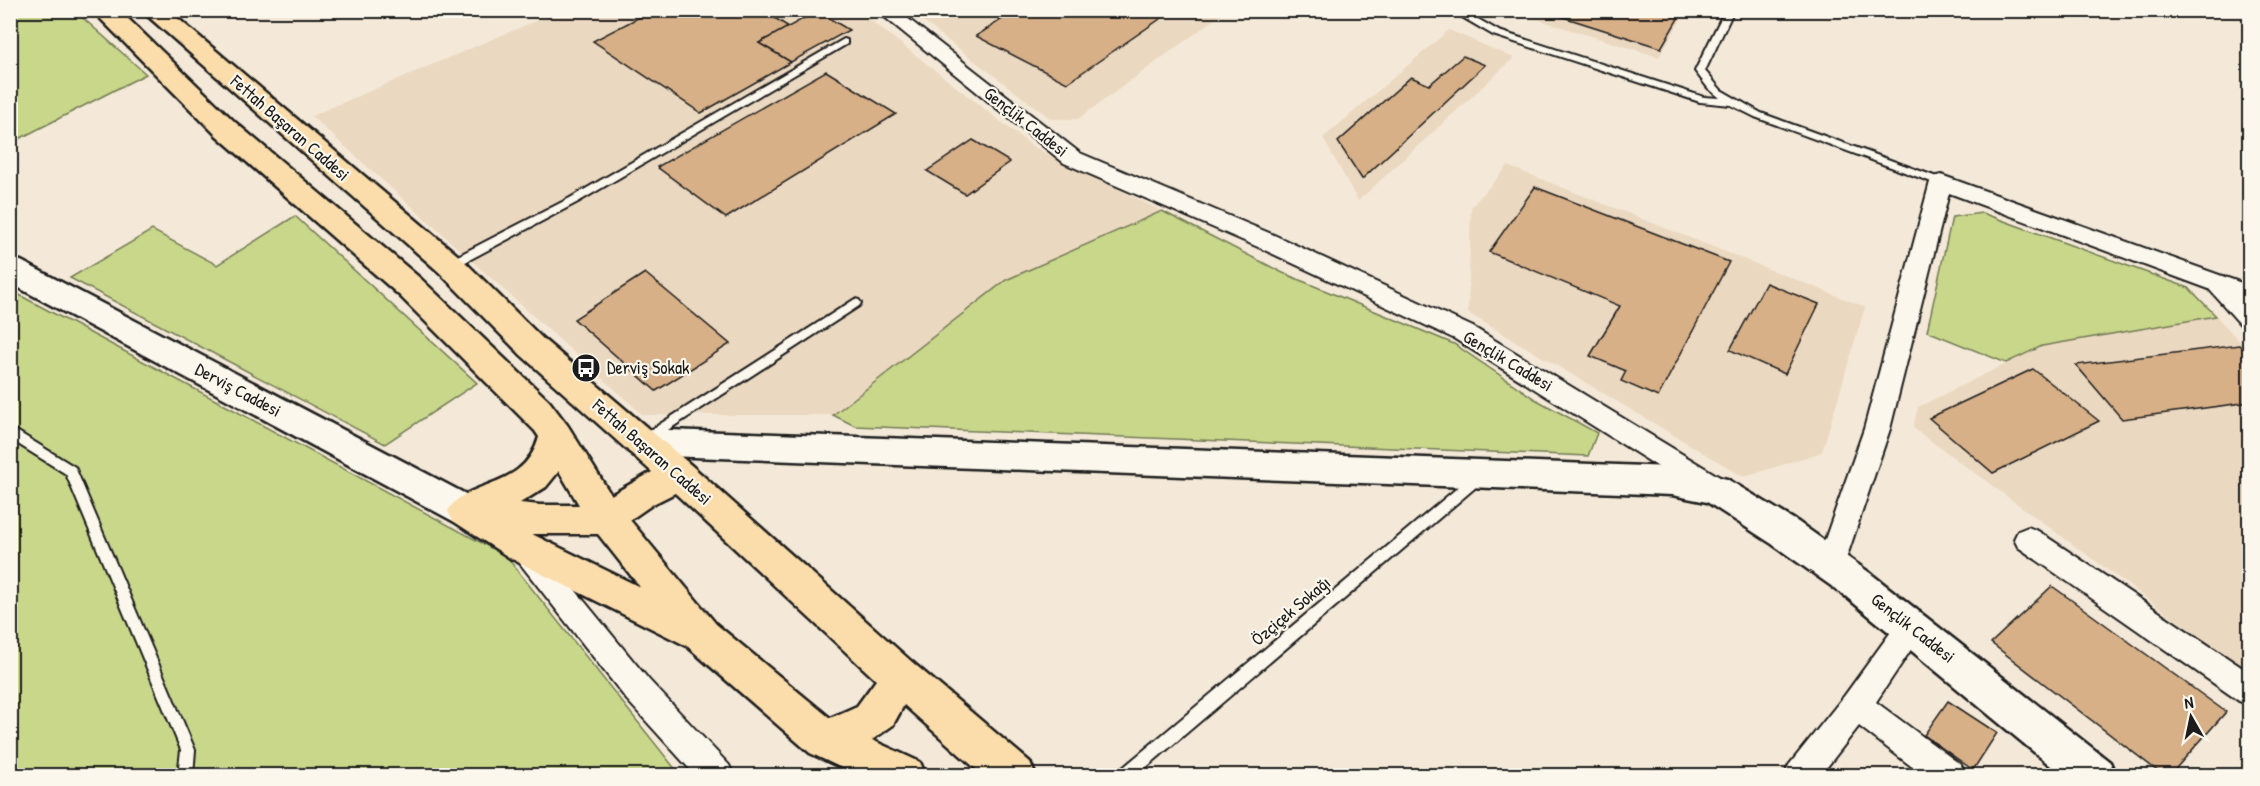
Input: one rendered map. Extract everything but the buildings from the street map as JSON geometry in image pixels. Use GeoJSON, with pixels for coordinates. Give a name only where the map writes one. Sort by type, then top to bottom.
{"type":"FeatureCollection","features":[{"type":"Feature","properties":{"kind":"main road"},"geometry":{"type":"LineString","coordinates":[[105,10],[226,129],[410,287],[537,410],[556,435],[607,519],[702,636],[824,739],[852,776]]}},
{"type":"Feature","properties":{"kind":"main road","name":"Fettah Başaran Caddesi"},"geometry":{"type":"LineString","coordinates":[[153,10],[450,265],[532,347],[680,476],[898,675],[1015,776]]}},
{"type":"Feature","properties":{"kind":"main road"},"geometry":{"type":"LineString","coordinates":[[466,511],[506,492],[542,470],[551,454],[556,435]]}},
{"type":"Feature","properties":{"kind":"main road"},"geometry":{"type":"LineString","coordinates":[[466,511],[540,520],[607,519],[634,496],[652,485],[680,476]]}},
{"type":"Feature","properties":{"kind":"main road"},"geometry":{"type":"LineString","coordinates":[[466,511],[523,547],[702,636]]}},
{"type":"Feature","properties":{"kind":"main road"},"geometry":{"type":"LineString","coordinates":[[824,739],[858,728],[875,718],[888,700],[898,675]]}},
{"type":"Feature","properties":{"kind":"main road"},"geometry":{"type":"LineString","coordinates":[[824,739],[905,776]]}},
{"type":"Feature","properties":{"kind":"street","name":"Gençlik Caddesi"},"geometry":{"type":"LineString","coordinates":[[885,10],[1072,158],[1266,241],[1464,333],[1785,533],[1911,627],[2095,776]]}},
{"type":"Feature","properties":{"kind":"street"},"geometry":{"type":"LineString","coordinates":[[1830,565],[1877,429],[1941,182],[2250,295]]}},
{"type":"Feature","properties":{"kind":"street","name":"Derviş Caddesi"},"geometry":{"type":"LineString","coordinates":[[10,268],[466,511]]}},
{"type":"Feature","properties":{"kind":"street"},"geometry":{"type":"LineString","coordinates":[[2217,284],[2250,319]]}},
{"type":"Feature","properties":{"kind":"street"},"geometry":{"type":"LineString","coordinates":[[641,442],[1672,481],[1715,489]]}},
{"type":"Feature","properties":{"kind":"street"},"geometry":{"type":"LineString","coordinates":[[2028,539],[2250,691]]}},
{"type":"Feature","properties":{"kind":"street"},"geometry":{"type":"LineString","coordinates":[[523,547],[638,690],[718,776]]}},
{"type":"Feature","properties":{"kind":"street"},"geometry":{"type":"LineString","coordinates":[[1800,776],[1856,705],[1911,627]]}},
{"type":"Feature","properties":{"kind":"street"},"geometry":{"type":"LineString","coordinates":[[1856,705],[1950,776]]}},
{"type":"Feature","properties":{"kind":"lane"},"geometry":{"type":"LineString","coordinates":[[1454,10],[1496,33],[1703,100],[1731,102]]}},
{"type":"Feature","properties":{"kind":"lane"},"geometry":{"type":"LineString","coordinates":[[1730,10],[1700,71],[1707,85],[1731,102],[1758,114],[1941,182]]}},
{"type":"Feature","properties":{"kind":"lane"},"geometry":{"type":"LineString","coordinates":[[450,265],[574,200],[844,42]]}},
{"type":"Feature","properties":{"kind":"lane"},"geometry":{"type":"LineString","coordinates":[[641,442],[855,303]]}},
{"type":"Feature","properties":{"kind":"lane"},"geometry":{"type":"LineString","coordinates":[[10,432],[71,471],[188,750],[185,776]]}},
{"type":"Feature","properties":{"kind":"lane","name":"Özçiçek Sokağı"},"geometry":{"type":"LineString","coordinates":[[1124,776],[1482,474]]}},
{"type":"Feature","properties":{"kind":"path"},"geometry":{"type":"LineString","coordinates":[[1261,15],[1268,10]]}},
{"type":"Feature","properties":{"kind":"shaded area"},"geometry":{"type":"Polygon","coordinates":[[[935,10],[1226,11],[1078,119],[1051,119],[921,20],[935,10]]]}},
{"type":"Feature","properties":{"kind":"shaded area"},"geometry":{"type":"Polygon","coordinates":[[[559,11],[859,11],[1032,146],[1162,211],[1006,280],[833,415],[643,415],[311,116],[559,11]]]}},
{"type":"Feature","properties":{"kind":"shaded area"},"geometry":{"type":"Polygon","coordinates":[[[1510,11],[1686,11],[1659,57],[1510,11]]]}},
{"type":"Feature","properties":{"kind":"shaded area"},"geometry":{"type":"Polygon","coordinates":[[[1449,30],[1514,58],[1358,201],[1323,138],[1449,30]]]}},
{"type":"Feature","properties":{"kind":"shaded area"},"geometry":{"type":"Polygon","coordinates":[[[1508,166],[1865,307],[1822,452],[1744,477],[1468,313],[1471,207],[1508,166]]]}},
{"type":"Feature","properties":{"kind":"shaded area"},"geometry":{"type":"Polygon","coordinates":[[[2216,316],[2249,351],[2249,673],[1913,428],[1918,407],[2042,346],[2216,316]]]}},
{"type":"Feature","properties":{"kind":"green space"},"geometry":{"type":"Polygon","coordinates":[[[11,10],[75,11],[146,74],[11,143],[11,10]]]}},
{"type":"Feature","properties":{"kind":"green space"},"geometry":{"type":"Polygon","coordinates":[[[1162,211],[1283,273],[1454,344],[1535,399],[1597,433],[1588,456],[855,426],[833,415],[1006,280],[1162,211]]]}},
{"type":"Feature","properties":{"kind":"green space"},"geometry":{"type":"Polygon","coordinates":[[[1982,213],[2189,288],[2216,316],[2042,346],[2006,363],[1927,331],[1952,217],[1982,213]]]}},
{"type":"Feature","properties":{"kind":"green space"},"geometry":{"type":"Polygon","coordinates":[[[295,216],[477,383],[385,444],[70,278],[152,230],[217,265],[295,216]]]}},
{"type":"Feature","properties":{"kind":"green space"},"geometry":{"type":"Polygon","coordinates":[[[10,290],[506,556],[680,775],[11,775],[10,290]]]}},
{"type":"Feature","properties":{"kind":"place","name":"Derviş Sokak"},"geometry":{"type":"Point","coordinates":[586,368]}}]}
